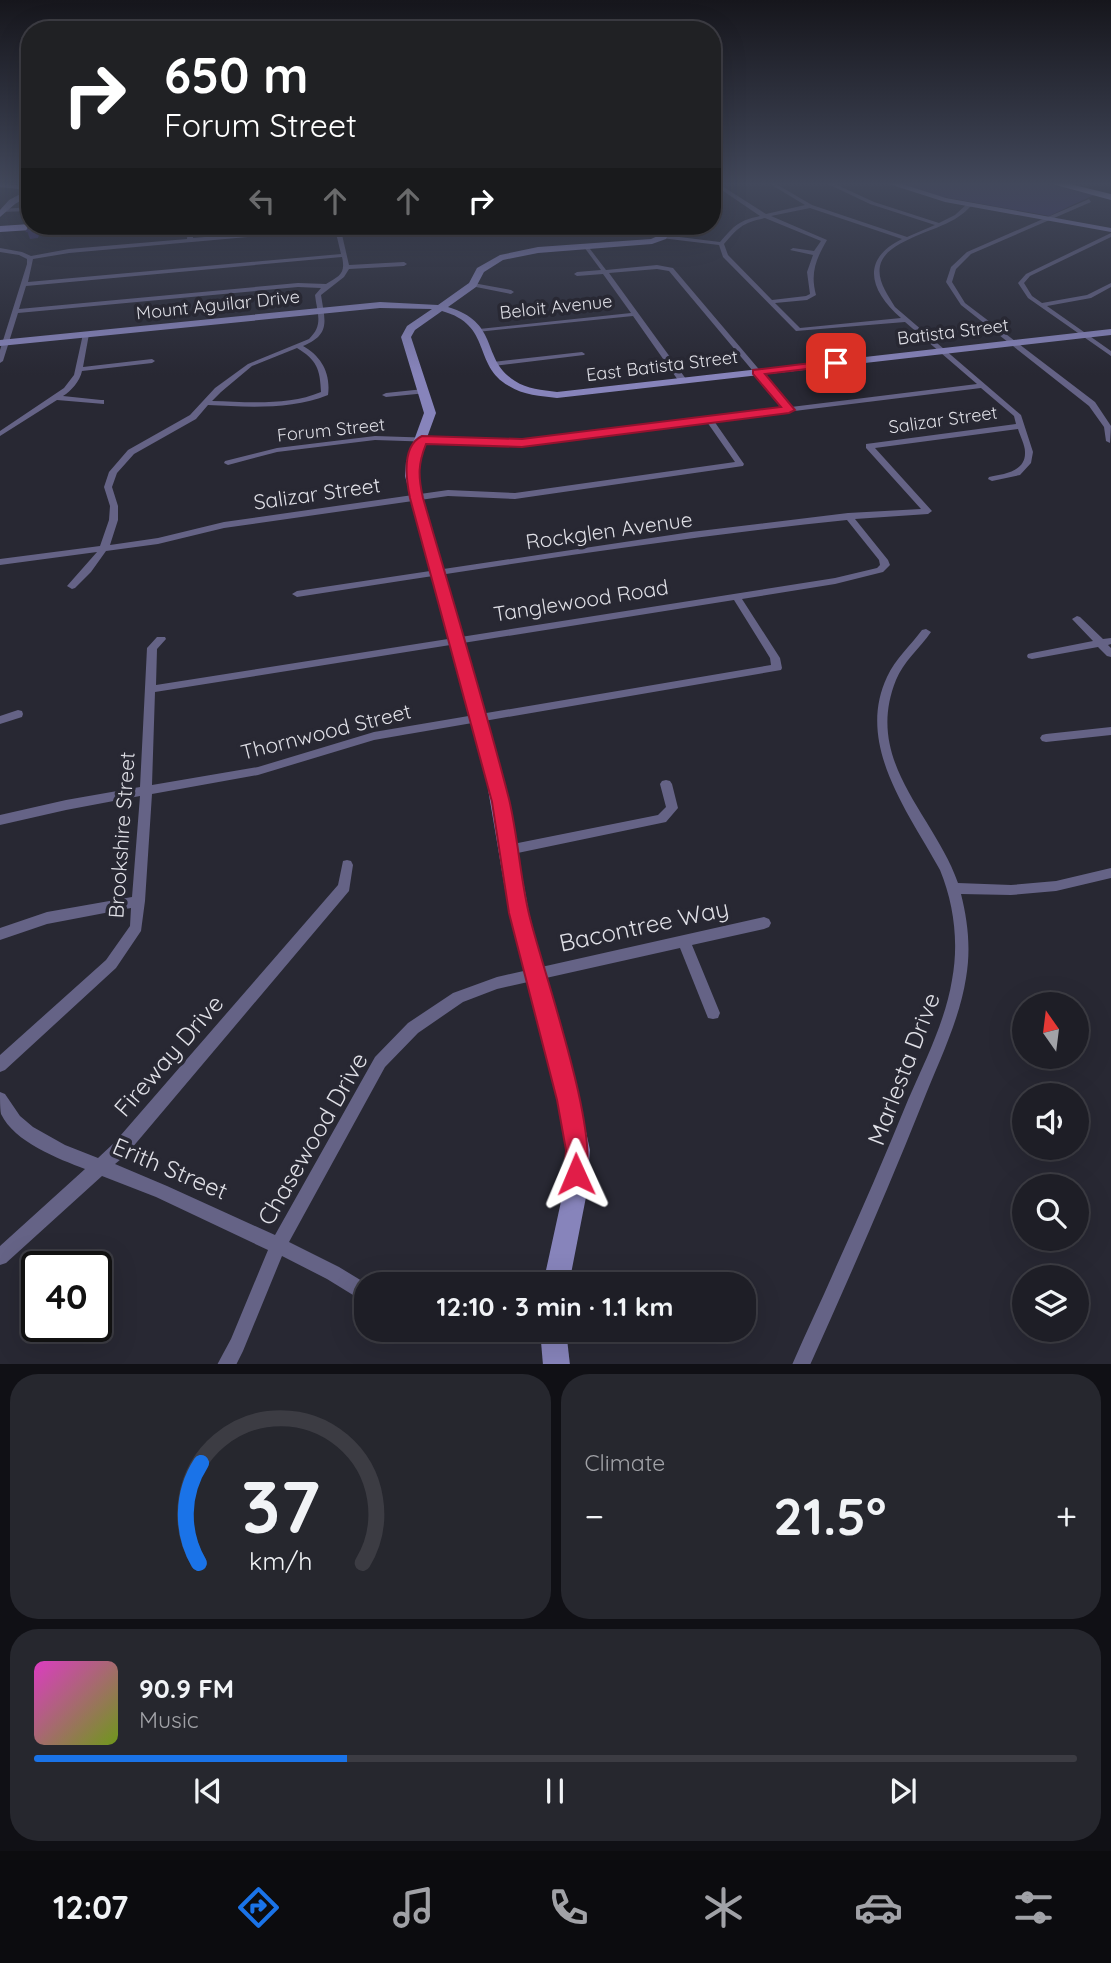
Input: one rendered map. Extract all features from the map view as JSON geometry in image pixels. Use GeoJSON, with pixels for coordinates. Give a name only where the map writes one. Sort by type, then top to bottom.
{"type":"FeatureCollection","features":[{"type":"Feature","properties":{"kind":"street"},"geometry":{"type":"LineString","coordinates":[[0,250],[20,253],[30,258],[106,248]]}},
{"type":"Feature","properties":{"kind":"street"},"geometry":{"type":"LineString","coordinates":[[72,586],[89,571],[104,549],[114,509],[108,487],[114,472],[131,452],[180,426],[208,403],[218,390],[250,365],[298,346],[319,333],[322,327],[318,295],[325,286],[343,276],[348,267],[343,248]]}},
{"type":"Feature","properties":{"kind":"street"},"geometry":{"type":"LineString","coordinates":[[558,1272],[574,1197],[578,1150],[568,1100],[519,913],[500,802],[458,640],[417,498],[411,469],[430,413],[406,337],[411,328],[473,285],[484,267],[505,256],[529,251],[578,248]]}},
{"type":"Feature","properties":{"kind":"street"},"geometry":{"type":"LineString","coordinates":[[587,248],[683,381]]}},
{"type":"Feature","properties":{"kind":"street"},"geometry":{"type":"LineString","coordinates":[[722,248],[725,256],[794,328],[805,330],[905,320]]}},
{"type":"Feature","properties":{"kind":"street"},"geometry":{"type":"LineString","coordinates":[[769,302],[813,295],[808,268],[818,248]]}},
{"type":"Feature","properties":{"kind":"street"},"geometry":{"type":"LineString","coordinates":[[892,248],[876,272],[883,296],[905,320],[1011,409],[1020,426],[1029,452],[1027,463],[1017,473],[992,479]]}},
{"type":"Feature","properties":{"kind":"street"},"geometry":{"type":"LineString","coordinates":[[981,248],[969,253],[953,268],[949,276],[951,289],[963,304],[1092,404],[1108,427],[1110,442]]}},
{"type":"Feature","properties":{"kind":"street"},"geometry":{"type":"LineString","coordinates":[[1085,248],[1024,278],[1021,284],[1024,291],[1041,305],[1111,354]]}},
{"type":"Feature","properties":{"kind":"street"},"geometry":{"type":"LineString","coordinates":[[793,250],[814,253]]}},
{"type":"Feature","properties":{"kind":"street"},"geometry":{"type":"LineString","coordinates":[[24,284],[345,255]]}},
{"type":"Feature","properties":{"kind":"street"},"geometry":{"type":"LineString","coordinates":[[0,361],[3,343],[24,284],[30,258]]}},
{"type":"Feature","properties":{"kind":"street"},"geometry":{"type":"LineString","coordinates":[[348,267],[404,264]]}},
{"type":"Feature","properties":{"kind":"street"},"geometry":{"type":"LineString","coordinates":[[577,274],[657,267],[671,269],[789,410]]}},
{"type":"Feature","properties":{"kind":"street"},"geometry":{"type":"LineString","coordinates":[[15,312],[298,285],[325,286]]}},
{"type":"Feature","properties":{"kind":"street"},"geometry":{"type":"LineString","coordinates":[[473,285],[511,292]]}},
{"type":"Feature","properties":{"kind":"street"},"geometry":{"type":"LineString","coordinates":[[1041,305],[1089,297],[1111,285]]}},
{"type":"Feature","properties":{"kind":"street","name":"Mount Aguilar Drive"},"geometry":{"type":"LineString","coordinates":[[3,343],[395,304],[439,308]]}},
{"type":"Feature","properties":{"kind":"street"},"geometry":{"type":"LineString","coordinates":[[439,308],[461,316],[479,331],[493,364],[582,354]]}},
{"type":"Feature","properties":{"kind":"street","name":"Beloit Avenue"},"geometry":{"type":"LineString","coordinates":[[479,331],[635,314]]}},
{"type":"Feature","properties":{"kind":"street","name":"Batista Street"},"geometry":{"type":"LineString","coordinates":[[757,372],[1111,332]]}},
{"type":"Feature","properties":{"kind":"street"},"geometry":{"type":"LineString","coordinates":[[0,434],[67,390],[80,369],[86,334]]}},
{"type":"Feature","properties":{"kind":"street"},"geometry":{"type":"LineString","coordinates":[[208,403],[251,404],[313,399],[325,391],[320,361],[298,346]]}},
{"type":"Feature","properties":{"kind":"street"},"geometry":{"type":"LineString","coordinates":[[80,369],[152,361]]}},
{"type":"Feature","properties":{"kind":"street","name":"East Batista Street"},"geometry":{"type":"LineString","coordinates":[[493,364],[499,374],[518,388],[535,393],[572,394],[757,372]]}},
{"type":"Feature","properties":{"kind":"street","name":"Forum Street"},"geometry":{"type":"LineString","coordinates":[[228,463],[277,450],[375,438],[522,443],[981,386]]}},
{"type":"Feature","properties":{"kind":"street"},"geometry":{"type":"LineString","coordinates":[[386,396],[424,391]]}},
{"type":"Feature","properties":{"kind":"street"},"geometry":{"type":"LineString","coordinates":[[58,398],[101,402]]}},
{"type":"Feature","properties":{"kind":"street","name":"Salizar Street"},"geometry":{"type":"LineString","coordinates":[[0,562],[158,541],[225,524],[417,498],[448,494],[515,496],[740,464],[709,419]]}},
{"type":"Feature","properties":{"kind":"street","name":"Salizar Street"},"geometry":{"type":"LineString","coordinates":[[928,511],[869,446],[1020,426]]}},
{"type":"Feature","properties":{"kind":"street","name":"Rockglen Avenue"},"geometry":{"type":"LineString","coordinates":[[297,594],[848,516],[928,511]]}},
{"type":"Feature","properties":{"kind":"street","name":"Tanglewood Road"},"geometry":{"type":"LineString","coordinates":[[151,689],[862,576],[880,570],[885,565],[883,560],[848,516]]}},
{"type":"Feature","properties":{"kind":"street","name":"Thornwood Street"},"geometry":{"type":"LineString","coordinates":[[0,820],[258,771],[374,736],[772,670],[777,667],[775,658],[736,596]]}},
{"type":"Feature","properties":{"kind":"street"},"geometry":{"type":"LineString","coordinates":[[1077,619],[1106,642],[1111,654]]}},
{"type":"Feature","properties":{"kind":"street","name":"Marlesta Drive"},"geometry":{"type":"LineString","coordinates":[[801,1364],[875,1205],[958,994],[962,941],[952,888],[947,872],[899,789],[887,757],[882,717],[884,698],[892,676],[926,632]]}},
{"type":"Feature","properties":{"kind":"street","name":"Brookshire Street"},"geometry":{"type":"LineString","coordinates":[[0,1065],[111,964],[136,927],[146,791],[152,648],[161,639]]}},
{"type":"Feature","properties":{"kind":"street"},"geometry":{"type":"LineString","coordinates":[[1032,656],[1106,642]]}},
{"type":"Feature","properties":{"kind":"street"},"geometry":{"type":"LineString","coordinates":[[0,720],[18,714]]}},
{"type":"Feature","properties":{"kind":"street"},"geometry":{"type":"LineString","coordinates":[[1046,738],[1111,731]]}},
{"type":"Feature","properties":{"kind":"street"},"geometry":{"type":"LineString","coordinates":[[508,850],[662,819],[672,808],[666,784]]}},
{"type":"Feature","properties":{"kind":"street","name":"Fireway Drive"},"geometry":{"type":"LineString","coordinates":[[0,1257],[103,1166],[344,887],[347,865]]}},
{"type":"Feature","properties":{"kind":"street"},"geometry":{"type":"LineString","coordinates":[[952,888],[1011,890],[1056,886],[1111,873]]}},
{"type":"Feature","properties":{"kind":"street"},"geometry":{"type":"LineString","coordinates":[[0,934],[47,918],[139,901]]}},
{"type":"Feature","properties":{"kind":"street","name":"Bacontree Way"},"geometry":{"type":"LineString","coordinates":[[534,974],[764,923]]}},
{"type":"Feature","properties":{"kind":"street"},"geometry":{"type":"LineString","coordinates":[[684,941],[713,1013]]}},
{"type":"Feature","properties":{"kind":"street","name":"Chasewood Drive"},"geometry":{"type":"LineString","coordinates":[[226,1364],[237,1345],[278,1246],[380,1062],[413,1028],[458,997],[534,974]]}},
{"type":"Feature","properties":{"kind":"street","name":"Erith Street"},"geometry":{"type":"LineString","coordinates":[[0,1099],[16,1122],[43,1141],[81,1160],[103,1166],[192,1203],[338,1273],[354,1285]]}},
{"type":"Feature","properties":{"kind":"street"},"geometry":{"type":"LineString","coordinates":[[554,1342],[557,1364]]}},
{"type":"Feature","properties":{"kind":"route"},"geometry":{"type":"LineString","coordinates":[[576,1174],[578,1150],[568,1100],[519,913],[500,802],[454,625],[411,476],[412,463],[422,440],[522,443],[789,410],[757,372],[836,363]]}}]}
